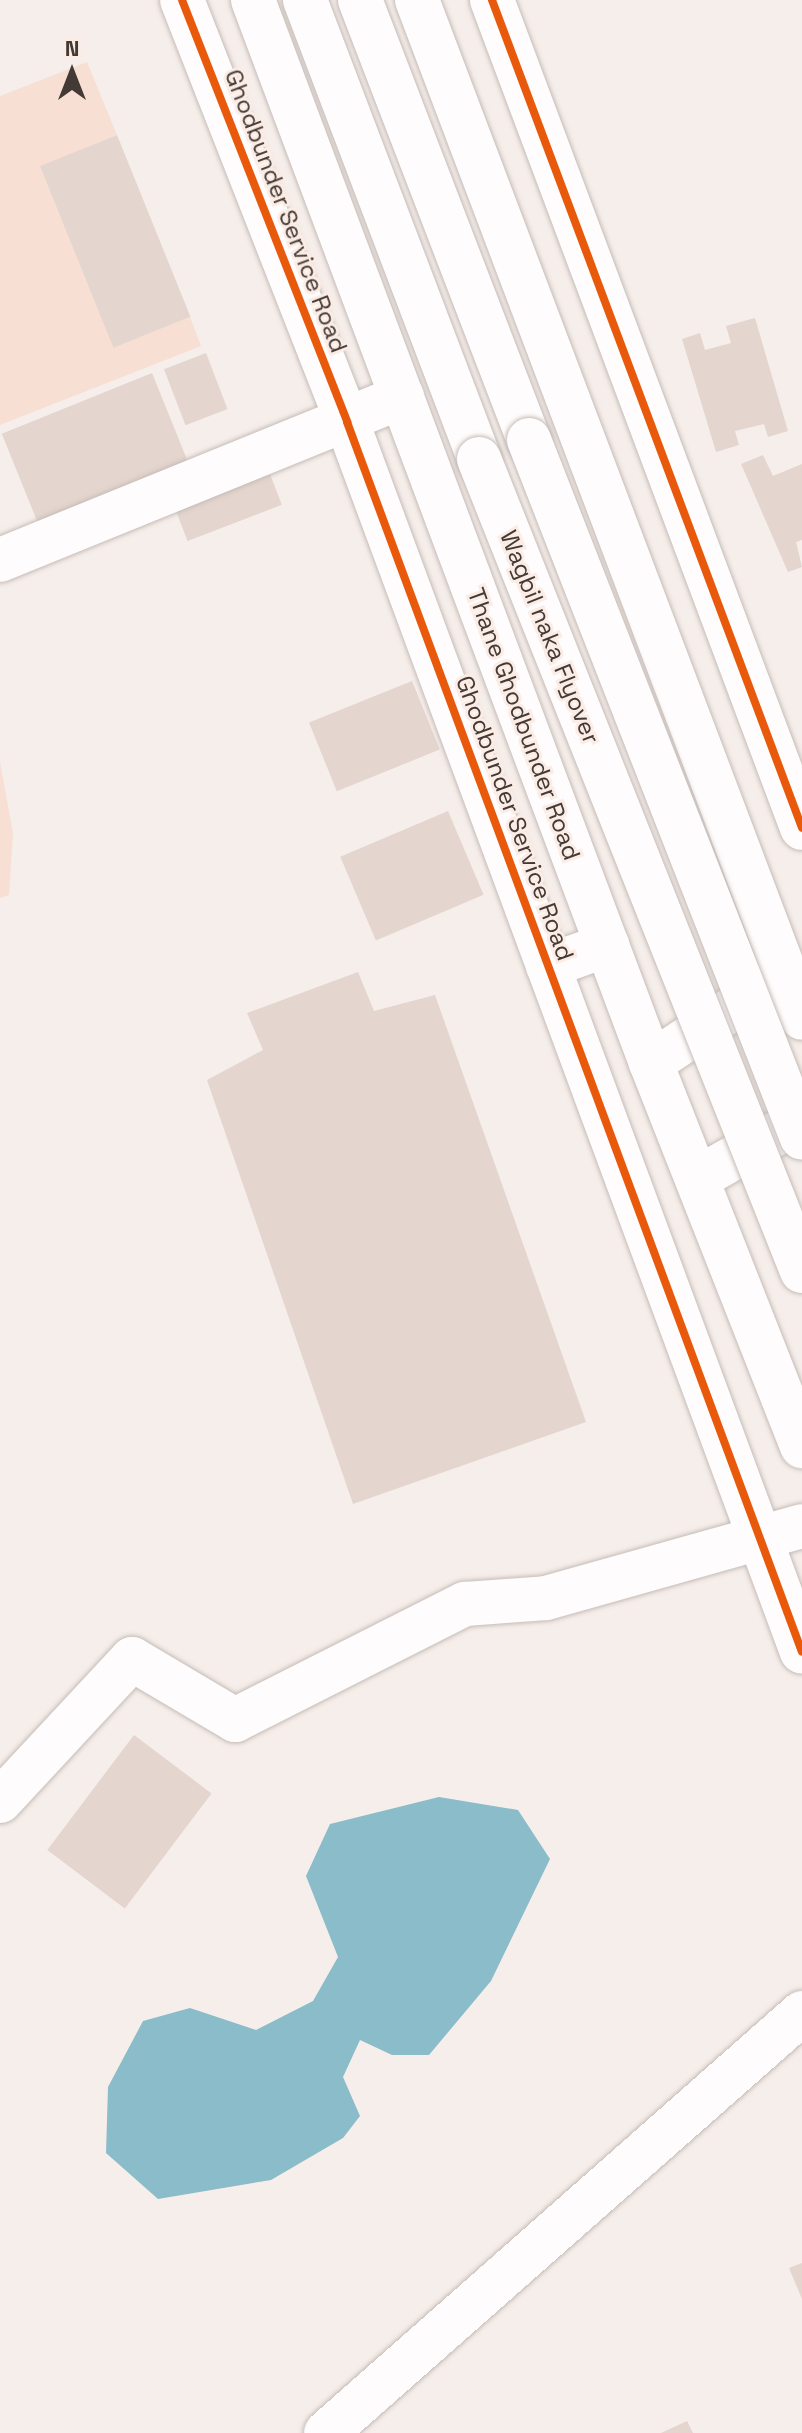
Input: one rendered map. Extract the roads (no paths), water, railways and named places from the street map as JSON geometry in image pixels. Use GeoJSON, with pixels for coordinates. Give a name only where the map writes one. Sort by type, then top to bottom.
{"type":"FeatureCollection","features":[{"type":"Feature","properties":{"kind":"main road","name":"Ghodbunder Service Road"},"geometry":{"type":"LineString","coordinates":[[182,0],[347,422],[802,1652]]}},
{"type":"Feature","properties":{"kind":"main road","name":"Thane Ghodbunder Road"},"geometry":{"type":"LineString","coordinates":[[253,0],[651,1063],[802,1446]]}},
{"type":"Feature","properties":{"kind":"main road","name":"Wagbil naka Flyover"},"geometry":{"type":"LineString","coordinates":[[305,0],[473,444],[802,1271]]}},
{"type":"Feature","properties":{"kind":"main road"},"geometry":{"type":"LineString","coordinates":[[360,0],[802,1138]]}},
{"type":"Feature","properties":{"kind":"main road"},"geometry":{"type":"LineString","coordinates":[[417,0],[793,970],[802,1018]]}},
{"type":"Feature","properties":{"kind":"main road"},"geometry":{"type":"LineString","coordinates":[[492,0],[802,828]]}},
{"type":"Feature","properties":{"kind":"main road"},"geometry":{"type":"LineString","coordinates":[[0,560],[347,422],[402,397]]}},
{"type":"Feature","properties":{"kind":"main road"},"geometry":{"type":"LineString","coordinates":[[548,966],[607,945]]}},
{"type":"Feature","properties":{"kind":"main road"},"geometry":{"type":"LineString","coordinates":[[651,1063],[793,970]]}},
{"type":"Feature","properties":{"kind":"main road"},"geometry":{"type":"LineString","coordinates":[[698,1178],[802,1119]]}},
{"type":"Feature","properties":{"kind":"main road"},"geometry":{"type":"LineString","coordinates":[[0,1801],[132,1659],[235,1720],[465,1604],[546,1598],[802,1526]]}},
{"type":"Feature","properties":{"kind":"main road"},"geometry":{"type":"LineString","coordinates":[[326,2433],[802,2013]]}},
{"type":"Feature","properties":{"kind":"water"},"geometry":{"type":"Polygon","coordinates":[[[439,1797],[518,1810],[550,1859],[491,1981],[429,2055],[392,2055],[360,2040],[343,2077],[360,2116],[343,2138],[271,2180],[158,2199],[106,2153],[108,2087],[143,2021],[190,2008],[256,2030],[313,2001],[338,1957],[306,1876],[330,1824],[439,1797]]]}}]}
